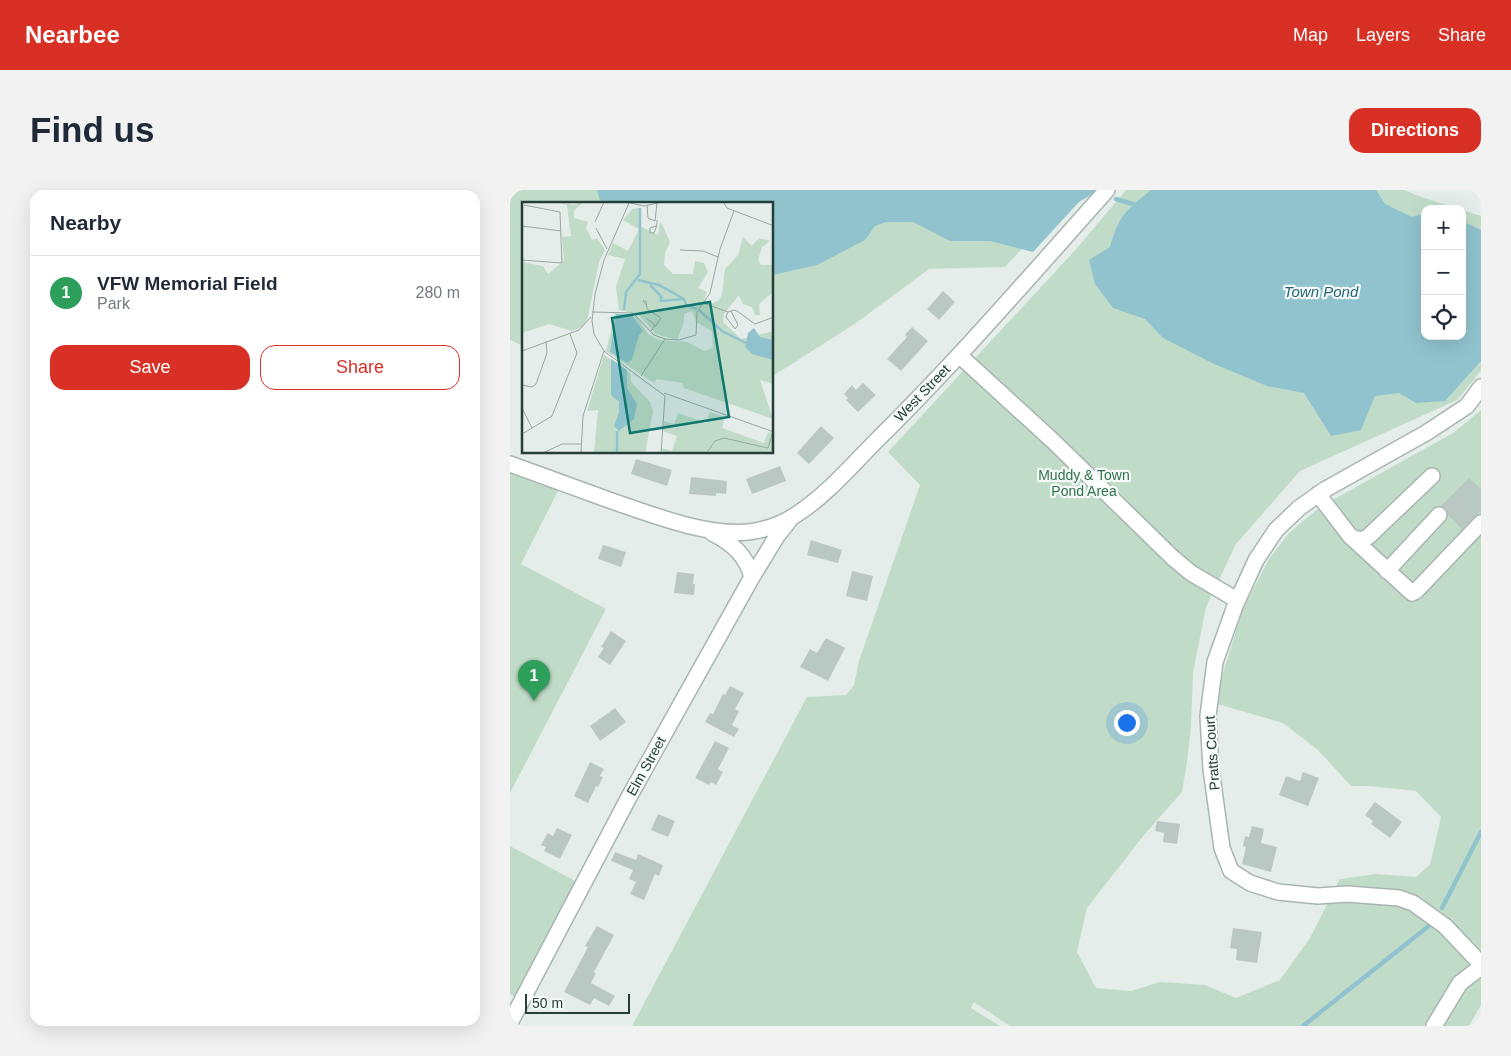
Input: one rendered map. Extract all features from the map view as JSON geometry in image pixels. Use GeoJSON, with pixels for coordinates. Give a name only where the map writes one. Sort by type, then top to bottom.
{"type":"FeatureCollection","features":[{"type":"Feature","properties":{"kind":"street","name":"West Street"},"geometry":{"type":"LineString","coordinates":[[510,464],[659,517],[700,527],[747,532],[770,527],[793,517],[810,505],[851,465],[959,355],[1107,190]]}},
{"type":"Feature","properties":{"kind":"street"},"geometry":{"type":"LineString","coordinates":[[959,355],[1053,441],[1191,573],[1238,600]]}},
{"type":"Feature","properties":{"kind":"street","name":"Pratts Court"},"geometry":{"type":"LineString","coordinates":[[1481,387],[1466,406],[1426,433],[1318,494],[1299,508],[1276,530],[1256,560],[1238,600],[1215,662],[1208,716],[1211,769],[1222,848],[1231,871],[1250,883],[1278,892],[1318,896],[1347,894],[1399,898],[1414,903],[1445,926],[1481,966]]}},
{"type":"Feature","properties":{"kind":"street"},"geometry":{"type":"LineString","coordinates":[[1350,536],[1362,539],[1369,536],[1432,476]]}},
{"type":"Feature","properties":{"kind":"street"},"geometry":{"type":"LineString","coordinates":[[1318,494],[1350,536],[1410,592],[1414,593],[1481,523]]}},
{"type":"Feature","properties":{"kind":"street"},"geometry":{"type":"LineString","coordinates":[[1387,571],[1439,515]]}},
{"type":"Feature","properties":{"kind":"street","name":"Elm Street"},"geometry":{"type":"LineString","coordinates":[[510,1023],[629,797],[752,577],[777,536],[793,517]]}},
{"type":"Feature","properties":{"kind":"street","name":"West Street"},"geometry":{"type":"LineString","coordinates":[[700,527],[736,548],[746,561],[752,577]]}},
{"type":"Feature","properties":{"kind":"street"},"geometry":{"type":"LineString","coordinates":[[1434,1026],[1460,983],[1481,966]]}},
{"type":"Feature","properties":{"kind":"green space"},"geometry":{"type":"Polygon","coordinates":[[[510,190],[1077,190],[1005,267],[929,269],[856,323],[774,375],[774,202],[522,202],[522,345],[510,340],[510,190]]]}},
{"type":"Feature","properties":{"kind":"green space","name":"Muddy & Town Pond Area"},"geometry":{"type":"Polygon","coordinates":[[[1126,190],[1404,190],[1446,205],[1421,205],[1421,340],[1466,340],[1466,211],[1481,216],[1481,371],[1457,400],[1300,471],[1236,544],[1206,607],[1193,673],[1191,726],[1182,792],[1144,835],[1087,908],[1077,952],[1096,988],[1131,991],[1160,982],[1205,985],[1236,998],[1280,980],[1310,938],[1340,879],[1377,874],[1416,877],[1430,865],[1441,817],[1416,791],[1351,786],[1318,750],[1283,723],[1214,703],[1242,611],[1269,559],[1289,533],[1320,507],[1453,433],[1481,410],[1481,1005],[1469,1026],[1010,1026],[974,1002],[971,1008],[1000,1026],[632,1026],[807,697],[846,695],[854,685],[859,661],[920,485],[888,452],[1078,247],[1126,190]]]}},
{"type":"Feature","properties":{"kind":"green space"},"geometry":{"type":"Polygon","coordinates":[[[510,470],[559,489],[521,564],[606,609],[510,793],[510,470]]]}},
{"type":"Feature","properties":{"kind":"green space"},"geometry":{"type":"Polygon","coordinates":[[[510,846],[577,882],[515,997],[510,994],[510,846]]]}},
{"type":"Feature","properties":{"kind":"water"},"geometry":{"type":"Polygon","coordinates":[[[597,190],[1099,190],[1079,202],[1033,252],[990,241],[950,241],[913,222],[886,222],[875,226],[865,240],[817,265],[774,275],[774,202],[600,202],[597,190]]]}},
{"type":"Feature","properties":{"kind":"water","name":"Town Pond"},"geometry":{"type":"Polygon","coordinates":[[[1151,190],[1376,190],[1385,204],[1412,217],[1421,214],[1421,340],[1466,340],[1466,223],[1481,230],[1481,361],[1445,401],[1416,403],[1399,393],[1375,396],[1361,430],[1331,436],[1304,393],[1267,386],[1214,364],[1163,338],[1145,319],[1113,308],[1095,284],[1089,260],[1110,247],[1120,220],[1135,203],[1151,190]]]}},
{"type":"Feature","properties":{"kind":"building"},"geometry":{"type":"Polygon","coordinates":[[[943,291],[955,302],[939,320],[927,309],[943,291]]]}},
{"type":"Feature","properties":{"kind":"building"},"geometry":{"type":"Polygon","coordinates":[[[912,327],[928,341],[901,371],[887,359],[907,337],[905,335],[912,327]]]}},
{"type":"Feature","properties":{"kind":"building"},"geometry":{"type":"Polygon","coordinates":[[[863,383],[876,395],[858,412],[846,400],[848,398],[844,394],[852,385],[856,390],[863,383]]]}},
{"type":"Feature","properties":{"kind":"building"},"geometry":{"type":"Polygon","coordinates":[[[821,426],[834,438],[809,464],[797,453],[821,426]]]}},
{"type":"Feature","properties":{"kind":"building"},"geometry":{"type":"Polygon","coordinates":[[[636,459],[672,470],[667,486],[631,474],[636,459]]]}},
{"type":"Feature","properties":{"kind":"building"},"geometry":{"type":"Polygon","coordinates":[[[780,466],[786,481],[752,494],[746,479],[780,466]]]}},
{"type":"Feature","properties":{"kind":"building"},"geometry":{"type":"Polygon","coordinates":[[[691,477],[727,481],[726,494],[716,493],[716,496],[689,494],[691,477]]]}},
{"type":"Feature","properties":{"kind":"building"},"geometry":{"type":"Polygon","coordinates":[[[1469,478],[1481,489],[1481,511],[1462,529],[1448,515],[1446,509],[1441,506],[1469,478]]]}},
{"type":"Feature","properties":{"kind":"building"},"geometry":{"type":"Polygon","coordinates":[[[811,540],[842,550],[838,563],[807,555],[811,540]]]}},
{"type":"Feature","properties":{"kind":"building"},"geometry":{"type":"Polygon","coordinates":[[[603,545],[626,552],[621,567],[598,559],[603,545]]]}},
{"type":"Feature","properties":{"kind":"building"},"geometry":{"type":"Polygon","coordinates":[[[852,571],[873,576],[867,601],[846,596],[852,571]]]}},
{"type":"Feature","properties":{"kind":"building"},"geometry":{"type":"Polygon","coordinates":[[[677,572],[694,574],[694,595],[674,593],[677,572]]]}},
{"type":"Feature","properties":{"kind":"building"},"geometry":{"type":"Polygon","coordinates":[[[611,631],[626,641],[610,665],[598,657],[604,648],[601,647],[611,631]]]}},
{"type":"Feature","properties":{"kind":"building"},"geometry":{"type":"Polygon","coordinates":[[[826,638],[845,648],[828,681],[800,667],[810,649],[817,653],[826,638]]]}},
{"type":"Feature","properties":{"kind":"building"},"geometry":{"type":"Polygon","coordinates":[[[730,686],[744,693],[735,709],[739,711],[732,725],[739,729],[734,737],[705,722],[710,713],[713,714],[723,694],[725,695],[730,686]]]}},
{"type":"Feature","properties":{"kind":"building"},"geometry":{"type":"Polygon","coordinates":[[[615,708],[626,722],[600,741],[590,726],[615,708]]]}},
{"type":"Feature","properties":{"kind":"building"},"geometry":{"type":"Polygon","coordinates":[[[715,741],[729,748],[718,769],[723,772],[716,785],[711,782],[709,785],[695,778],[715,741]]]}},
{"type":"Feature","properties":{"kind":"building"},"geometry":{"type":"Polygon","coordinates":[[[590,762],[604,769],[600,776],[603,777],[598,787],[596,786],[588,803],[574,796],[590,762]]]}},
{"type":"Feature","properties":{"kind":"building"},"geometry":{"type":"Polygon","coordinates":[[[1303,772],[1319,778],[1308,806],[1279,795],[1286,776],[1300,781],[1303,772]]]}},
{"type":"Feature","properties":{"kind":"building"},"geometry":{"type":"Polygon","coordinates":[[[1375,802],[1402,822],[1390,838],[1371,824],[1373,821],[1365,815],[1375,802]]]}},
{"type":"Feature","properties":{"kind":"building"},"geometry":{"type":"Polygon","coordinates":[[[658,814],[675,821],[668,837],[651,830],[658,814]]]}},
{"type":"Feature","properties":{"kind":"building"},"geometry":{"type":"Polygon","coordinates":[[[1157,821],[1180,824],[1177,844],[1163,842],[1164,833],[1155,831],[1157,821]]]}},
{"type":"Feature","properties":{"kind":"building"},"geometry":{"type":"Polygon","coordinates":[[[1252,826],[1264,829],[1261,843],[1277,847],[1271,872],[1242,864],[1246,847],[1243,846],[1245,836],[1249,837],[1252,826]]]}},
{"type":"Feature","properties":{"kind":"building"},"geometry":{"type":"Polygon","coordinates":[[[557,828],[572,835],[560,859],[544,851],[546,847],[541,845],[548,833],[553,836],[557,828]]]}},
{"type":"Feature","properties":{"kind":"building"},"geometry":{"type":"Polygon","coordinates":[[[615,852],[636,860],[638,854],[663,865],[659,876],[655,874],[644,900],[630,894],[636,882],[629,879],[633,870],[611,861],[615,852]]]}},
{"type":"Feature","properties":{"kind":"building"},"geometry":{"type":"Polygon","coordinates":[[[597,926],[614,935],[594,972],[596,973],[591,983],[615,996],[609,1006],[594,998],[590,1005],[564,992],[588,947],[585,946],[597,926]]]}},
{"type":"Feature","properties":{"kind":"building"},"geometry":{"type":"Polygon","coordinates":[[[1233,928],[1262,932],[1257,963],[1236,960],[1237,949],[1230,948],[1233,928]]]}},
{"type":"Feature","properties":{"kind":"waterway"},"geometry":{"type":"LineString","coordinates":[[1116,199],[1136,205]]}},
{"type":"Feature","properties":{"kind":"waterway"},"geometry":{"type":"LineString","coordinates":[[1442,908],[1481,832]]}},
{"type":"Feature","properties":{"kind":"waterway"},"geometry":{"type":"LineString","coordinates":[[1303,1026],[1430,925]]}},
{"type":"Feature","properties":{"kind":"place","name":"VFW Memorial Field"},"geometry":{"type":"Point","coordinates":[534,701]}}]}
